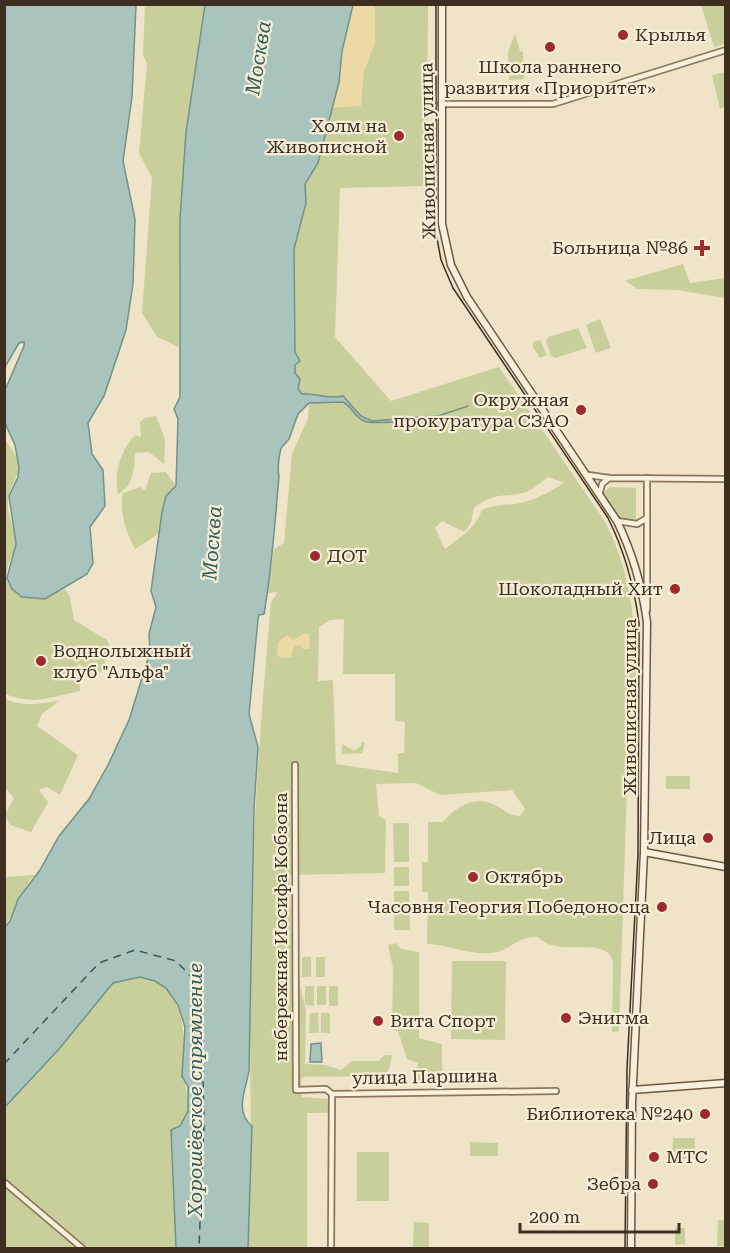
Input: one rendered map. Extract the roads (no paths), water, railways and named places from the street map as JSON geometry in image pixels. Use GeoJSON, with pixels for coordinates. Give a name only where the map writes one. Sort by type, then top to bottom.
{"type":"FeatureCollection","features":[{"type":"Feature","properties":{"kind":"street","name":"Живописная улица"},"geometry":{"type":"LineString","coordinates":[[442,4],[442,224],[446,250],[454,274],[618,520],[638,569],[647,622],[644,852],[633,1090],[632,1248]]}},
{"type":"Feature","properties":{"kind":"street"},"geometry":{"type":"LineString","coordinates":[[441,104],[553,104],[726,50]]}},
{"type":"Feature","properties":{"kind":"street"},"geometry":{"type":"LineString","coordinates":[[588,475],[609,478],[726,479]]}},
{"type":"Feature","properties":{"kind":"street"},"geometry":{"type":"LineString","coordinates":[[600,492],[602,484],[609,478]]}},
{"type":"Feature","properties":{"kind":"street"},"geometry":{"type":"LineString","coordinates":[[647,478],[647,622]]}},
{"type":"Feature","properties":{"kind":"street"},"geometry":{"type":"LineString","coordinates":[[618,520],[637,524],[647,518]]}},
{"type":"Feature","properties":{"kind":"street","name":"набережная Иосифа Кобзона"},"geometry":{"type":"LineString","coordinates":[[295,765],[296,1090]]}},
{"type":"Feature","properties":{"kind":"street"},"geometry":{"type":"LineString","coordinates":[[644,852],[726,867]]}},
{"type":"Feature","properties":{"kind":"street"},"geometry":{"type":"LineString","coordinates":[[633,1090],[726,1083]]}},
{"type":"Feature","properties":{"kind":"street","name":"улица Паршина"},"geometry":{"type":"LineString","coordinates":[[296,1090],[326,1089],[332,1094],[556,1091]]}},
{"type":"Feature","properties":{"kind":"street"},"geometry":{"type":"LineString","coordinates":[[331,1248],[332,1094]]}},
{"type":"Feature","properties":{"kind":"street"},"geometry":{"type":"LineString","coordinates":[[4,1182],[82,1248]]}},
{"type":"Feature","properties":{"kind":"water"},"geometry":{"type":"Polygon","coordinates":[[[5,4],[136,5],[132,97],[123,161],[135,219],[133,284],[126,330],[104,396],[88,423],[92,454],[103,470],[105,506],[90,527],[93,563],[87,574],[45,599],[22,597],[12,589],[7,578],[16,544],[9,496],[18,477],[19,467],[15,445],[5,423],[5,390],[24,342],[19,343],[5,367],[5,4]]]}},
{"type":"Feature","properties":{"kind":"water"},"geometry":{"type":"Polygon","coordinates":[[[205,5],[353,5],[342,51],[339,82],[318,163],[305,184],[306,203],[294,249],[295,352],[300,361],[295,365],[295,373],[300,379],[298,389],[302,394],[343,396],[361,416],[372,421],[435,416],[401,422],[369,422],[361,419],[343,402],[309,403],[298,414],[289,439],[281,448],[269,580],[264,614],[259,615],[258,619],[249,714],[258,747],[254,808],[249,1071],[242,1107],[252,1126],[248,1248],[176,1248],[171,1130],[180,1126],[188,1111],[188,1087],[182,1076],[185,1027],[178,1005],[166,988],[155,981],[140,977],[113,983],[59,1049],[4,1108],[5,927],[10,921],[18,899],[40,870],[59,836],[89,799],[108,765],[129,720],[150,652],[149,634],[156,607],[151,591],[162,512],[166,496],[176,486],[178,419],[174,409],[180,397],[180,218],[186,132],[205,5]]]}},
{"type":"Feature","properties":{"kind":"water"},"geometry":{"type":"Polygon","coordinates":[[[321,1043],[322,1062],[310,1062],[311,1044],[321,1043]]]}},
{"type":"Feature","properties":{"kind":"waterway"},"geometry":{"type":"LineString","coordinates":[[435,417],[468,406]]}},
{"type":"Feature","properties":{"kind":"tram line"},"geometry":{"type":"LineString","coordinates":[[436,4],[436,233],[441,260],[453,288],[608,518],[624,556],[637,609],[639,623],[638,854],[627,1069],[625,1248]]}},
{"type":"Feature","properties":{"kind":"place","name":"Крылья"},"geometry":{"type":"Point","coordinates":[623,35]}},
{"type":"Feature","properties":{"kind":"place","name":"Школа раннего развития «Приоритет»"},"geometry":{"type":"Point","coordinates":[550,47]}},
{"type":"Feature","properties":{"kind":"place","name":"Холм на Живописной"},"geometry":{"type":"Point","coordinates":[399,136]}},
{"type":"Feature","properties":{"kind":"place","name":"Больница №86"},"geometry":{"type":"Point","coordinates":[702,248]}},
{"type":"Feature","properties":{"kind":"place","name":"Окружная прокуратура СЗАО"},"geometry":{"type":"Point","coordinates":[581,410]}},
{"type":"Feature","properties":{"kind":"place","name":"ДОТ"},"geometry":{"type":"Point","coordinates":[315,556]}},
{"type":"Feature","properties":{"kind":"place","name":"Шоколадный Хит"},"geometry":{"type":"Point","coordinates":[675,589]}},
{"type":"Feature","properties":{"kind":"place","name":"Воднолыжный клуб \"Альфа\""},"geometry":{"type":"Point","coordinates":[41,661]}},
{"type":"Feature","properties":{"kind":"place","name":"Лица"},"geometry":{"type":"Point","coordinates":[708,838]}},
{"type":"Feature","properties":{"kind":"place","name":"Октябрь"},"geometry":{"type":"Point","coordinates":[473,877]}},
{"type":"Feature","properties":{"kind":"place","name":"Часовня Георгия Победоносца"},"geometry":{"type":"Point","coordinates":[662,907]}},
{"type":"Feature","properties":{"kind":"place","name":"Энигма"},"geometry":{"type":"Point","coordinates":[566,1018]}},
{"type":"Feature","properties":{"kind":"place","name":"Вита Спорт"},"geometry":{"type":"Point","coordinates":[378,1021]}},
{"type":"Feature","properties":{"kind":"place","name":"Библиотека №240"},"geometry":{"type":"Point","coordinates":[705,1114]}},
{"type":"Feature","properties":{"kind":"place","name":"МТС"},"geometry":{"type":"Point","coordinates":[654,1157]}},
{"type":"Feature","properties":{"kind":"place","name":"Зебра"},"geometry":{"type":"Point","coordinates":[653,1184]}},
{"type":"Feature","properties":{"kind":"water label","name":"Москва"},"geometry":{"type":"Point","coordinates":[258,58]}},
{"type":"Feature","properties":{"kind":"water label","name":"Москва"},"geometry":{"type":"Point","coordinates":[212,543]}},
{"type":"Feature","properties":{"kind":"water label","name":"Хорошёвское спрямление"},"geometry":{"type":"Point","coordinates":[195,1090]}}]}
